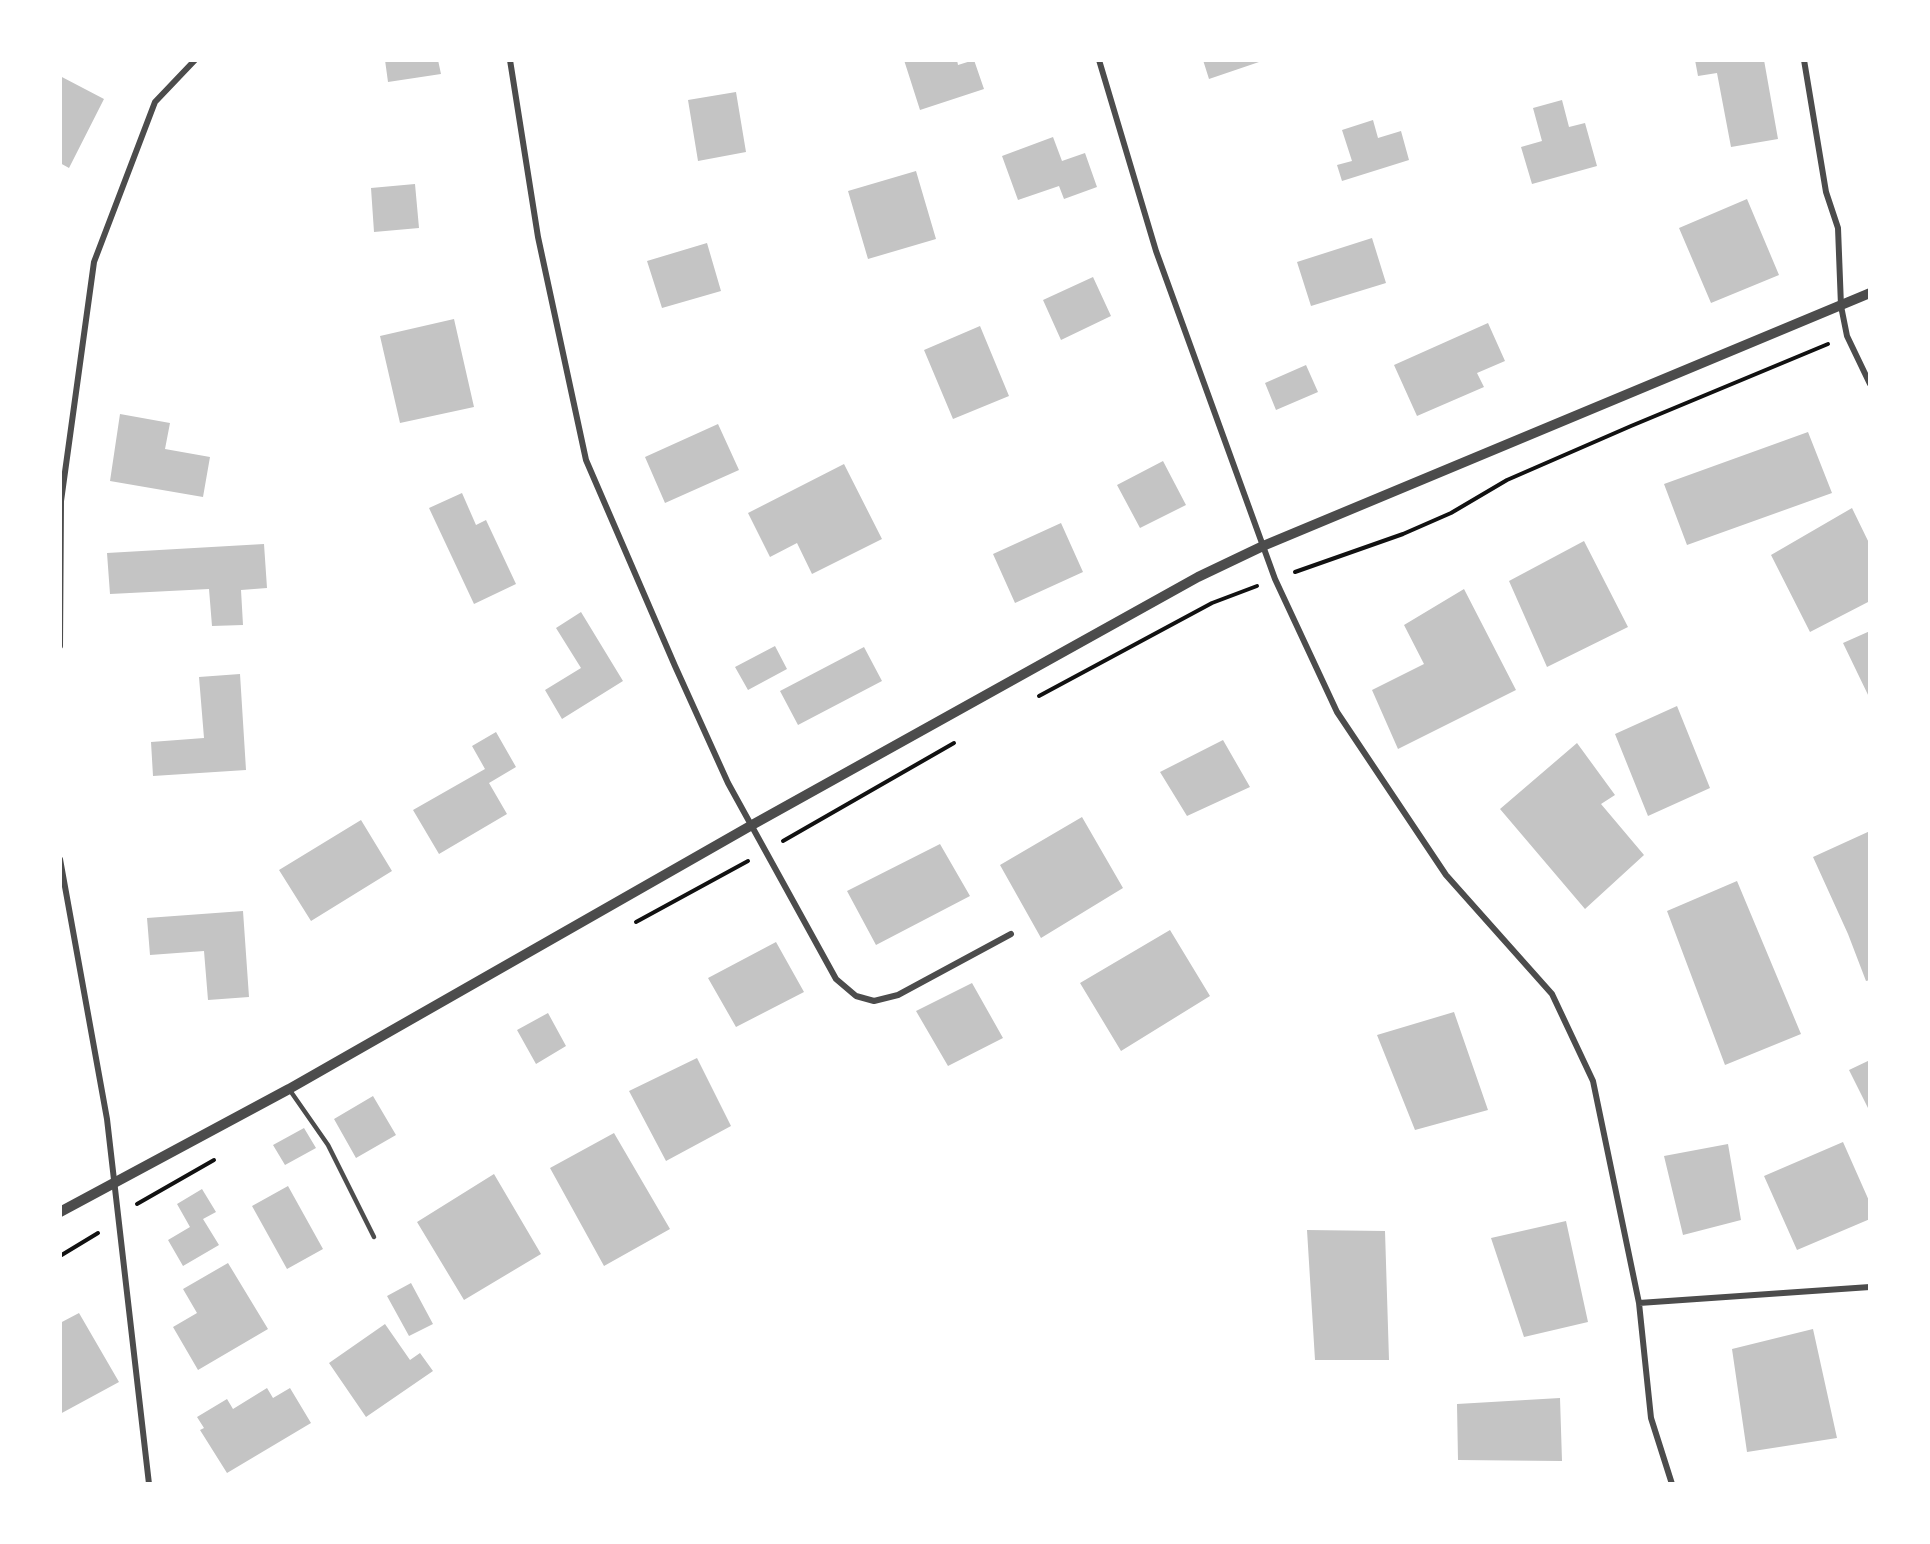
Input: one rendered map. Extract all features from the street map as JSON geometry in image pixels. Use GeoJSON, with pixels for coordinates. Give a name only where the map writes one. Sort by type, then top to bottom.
{"type":"FeatureCollection","features":[{"type":"Feature","properties":{"kind":"street"},"geometry":{"type":"LineString","coordinates":[[60,646],[61,501],[94,262],[155,102],[195,60]]}},
{"type":"Feature","properties":{"kind":"street"},"geometry":{"type":"LineString","coordinates":[[510,60],[538,237],[586,460],[728,783],[836,979],[856,996],[874,1001],[898,994],[1011,934]]}},
{"type":"Feature","properties":{"kind":"street"},"geometry":{"type":"LineString","coordinates":[[1099,60],[1156,251],[1275,579],[1337,712],[1446,875],[1552,994],[1593,1081],[1639,1303],[1651,1418],[1672,1484]]}},
{"type":"Feature","properties":{"kind":"street"},"geometry":{"type":"LineString","coordinates":[[1804,60],[1826,192],[1838,228],[1841,306],[1847,336],[1870,384]]}},
{"type":"Feature","properties":{"kind":"street"},"geometry":{"type":"LineString","coordinates":[[60,1212],[289,1089],[752,825],[1198,578],[1263,546],[1870,293]]}},
{"type":"Feature","properties":{"kind":"street"},"geometry":{"type":"LineString","coordinates":[[60,859],[107,1119],[149,1484]]}},
{"type":"Feature","properties":{"kind":"street"},"geometry":{"type":"LineString","coordinates":[[1639,1303],[1870,1287]]}},
{"type":"Feature","properties":{"kind":"lane"},"geometry":{"type":"LineString","coordinates":[[289,1089],[328,1145],[374,1237]]}},
{"type":"Feature","properties":{"kind":"path"},"geometry":{"type":"LineString","coordinates":[[1035,698],[1212,603],[1403,534],[1451,513],[1507,480],[1847,336]]}},
{"type":"Feature","properties":{"kind":"path"},"geometry":{"type":"LineString","coordinates":[[633,924],[766,851],[962,738]]}},
{"type":"Feature","properties":{"kind":"path"},"geometry":{"type":"LineString","coordinates":[[60,1256],[120,1220],[136,1204],[219,1156]]}},
{"type":"Feature","properties":{"kind":"building"},"geometry":{"type":"Polygon","coordinates":[[[385,60],[438,60],[441,74],[388,82],[385,60]]]}},
{"type":"Feature","properties":{"kind":"building"},"geometry":{"type":"Polygon","coordinates":[[[904,60],[957,60],[958,65],[974,60],[984,89],[920,110],[904,60]]]}},
{"type":"Feature","properties":{"kind":"building"},"geometry":{"type":"Polygon","coordinates":[[[1203,60],[1258,60],[1259,62],[1209,79],[1203,60]]]}},
{"type":"Feature","properties":{"kind":"building"},"geometry":{"type":"Polygon","coordinates":[[[1695,60],[1764,60],[1778,139],[1731,147],[1717,73],[1698,76],[1695,60]]]}},
{"type":"Feature","properties":{"kind":"building"},"geometry":{"type":"Polygon","coordinates":[[[60,76],[104,99],[69,168],[60,163],[60,76]]]}},
{"type":"Feature","properties":{"kind":"building"},"geometry":{"type":"Polygon","coordinates":[[[736,92],[746,152],[698,161],[688,100],[736,92]]]}},
{"type":"Feature","properties":{"kind":"building"},"geometry":{"type":"Polygon","coordinates":[[[1562,100],[1569,127],[1585,123],[1597,166],[1532,184],[1521,147],[1542,141],[1533,108],[1562,100]]]}},
{"type":"Feature","properties":{"kind":"building"},"geometry":{"type":"Polygon","coordinates":[[[1373,120],[1378,138],[1401,131],[1409,160],[1342,181],[1337,165],[1352,161],[1342,130],[1373,120]]]}},
{"type":"Feature","properties":{"kind":"building"},"geometry":{"type":"Polygon","coordinates":[[[1053,137],[1062,161],[1085,153],[1097,187],[1064,199],[1059,186],[1018,200],[1002,156],[1053,137]]]}},
{"type":"Feature","properties":{"kind":"building"},"geometry":{"type":"Polygon","coordinates":[[[916,171],[936,239],[868,259],[848,191],[916,171]]]}},
{"type":"Feature","properties":{"kind":"building"},"geometry":{"type":"Polygon","coordinates":[[[415,184],[419,228],[374,232],[371,188],[415,184]]]}},
{"type":"Feature","properties":{"kind":"building"},"geometry":{"type":"Polygon","coordinates":[[[1747,199],[1779,275],[1711,303],[1679,228],[1747,199]]]}},
{"type":"Feature","properties":{"kind":"building"},"geometry":{"type":"Polygon","coordinates":[[[1372,238],[1386,283],[1311,306],[1297,262],[1372,238]]]}},
{"type":"Feature","properties":{"kind":"building"},"geometry":{"type":"Polygon","coordinates":[[[707,243],[721,291],[662,308],[647,261],[707,243]]]}},
{"type":"Feature","properties":{"kind":"building"},"geometry":{"type":"Polygon","coordinates":[[[1093,277],[1111,316],[1061,340],[1043,300],[1093,277]]]}},
{"type":"Feature","properties":{"kind":"building"},"geometry":{"type":"Polygon","coordinates":[[[454,319],[474,407],[400,423],[380,336],[454,319]]]}},
{"type":"Feature","properties":{"kind":"building"},"geometry":{"type":"Polygon","coordinates":[[[1488,323],[1505,361],[1477,373],[1484,387],[1417,416],[1394,365],[1488,323]]]}},
{"type":"Feature","properties":{"kind":"building"},"geometry":{"type":"Polygon","coordinates":[[[980,326],[1009,396],[953,419],[924,350],[980,326]]]}},
{"type":"Feature","properties":{"kind":"building"},"geometry":{"type":"Polygon","coordinates":[[[1306,365],[1318,392],[1276,410],[1265,383],[1306,365]]]}},
{"type":"Feature","properties":{"kind":"building"},"geometry":{"type":"Polygon","coordinates":[[[120,414],[170,423],[165,449],[210,457],[203,497],[110,481],[120,414]]]}},
{"type":"Feature","properties":{"kind":"building"},"geometry":{"type":"Polygon","coordinates":[[[718,424],[739,470],[665,503],[645,457],[718,424]]]}},
{"type":"Feature","properties":{"kind":"building"},"geometry":{"type":"Polygon","coordinates":[[[1808,432],[1832,493],[1687,545],[1664,484],[1808,432]]]}},
{"type":"Feature","properties":{"kind":"building"},"geometry":{"type":"Polygon","coordinates":[[[1163,461],[1186,505],[1140,528],[1117,485],[1163,461]]]}},
{"type":"Feature","properties":{"kind":"building"},"geometry":{"type":"Polygon","coordinates":[[[844,464],[882,539],[812,574],[797,543],[770,557],[748,513],[844,464]]]}},
{"type":"Feature","properties":{"kind":"building"},"geometry":{"type":"Polygon","coordinates":[[[462,493],[476,525],[486,520],[516,584],[474,604],[429,508],[462,493]]]}},
{"type":"Feature","properties":{"kind":"building"},"geometry":{"type":"Polygon","coordinates":[[[1852,508],[1870,545],[1870,601],[1810,632],[1771,555],[1852,508]]]}},
{"type":"Feature","properties":{"kind":"building"},"geometry":{"type":"Polygon","coordinates":[[[1061,523],[1083,572],[1015,603],[993,554],[1061,523]]]}},
{"type":"Feature","properties":{"kind":"building"},"geometry":{"type":"Polygon","coordinates":[[[1584,541],[1628,627],[1547,667],[1509,581],[1584,541]]]}},
{"type":"Feature","properties":{"kind":"building"},"geometry":{"type":"Polygon","coordinates":[[[264,544],[267,588],[241,590],[243,625],[212,626],[209,589],[110,594],[107,553],[264,544]]]}},
{"type":"Feature","properties":{"kind":"building"},"geometry":{"type":"Polygon","coordinates":[[[1464,589],[1516,690],[1398,749],[1372,690],[1424,664],[1404,625],[1464,589]]]}},
{"type":"Feature","properties":{"kind":"building"},"geometry":{"type":"Polygon","coordinates":[[[581,612],[623,681],[562,719],[545,690],[581,668],[556,628],[581,612]]]}},
{"type":"Feature","properties":{"kind":"building"},"geometry":{"type":"Polygon","coordinates":[[[1870,631],[1870,699],[1843,643],[1870,631]]]}},
{"type":"Feature","properties":{"kind":"building"},"geometry":{"type":"Polygon","coordinates":[[[775,646],[787,669],[748,690],[735,667],[775,646]]]}},
{"type":"Feature","properties":{"kind":"building"},"geometry":{"type":"Polygon","coordinates":[[[864,647],[882,681],[798,725],[780,691],[864,647]]]}},
{"type":"Feature","properties":{"kind":"building"},"geometry":{"type":"Polygon","coordinates":[[[240,674],[246,770],[153,776],[151,742],[204,738],[199,677],[240,674]]]}},
{"type":"Feature","properties":{"kind":"building"},"geometry":{"type":"Polygon","coordinates":[[[1677,706],[1710,788],[1648,816],[1615,734],[1677,706]]]}},
{"type":"Feature","properties":{"kind":"building"},"geometry":{"type":"Polygon","coordinates":[[[496,732],[516,767],[489,783],[507,814],[439,854],[413,810],[485,769],[472,746],[496,732]]]}},
{"type":"Feature","properties":{"kind":"building"},"geometry":{"type":"Polygon","coordinates":[[[1223,740],[1250,787],[1187,816],[1160,772],[1223,740]]]}},
{"type":"Feature","properties":{"kind":"building"},"geometry":{"type":"Polygon","coordinates":[[[1577,743],[1615,795],[1601,804],[1644,855],[1585,909],[1500,809],[1577,743]]]}},
{"type":"Feature","properties":{"kind":"building"},"geometry":{"type":"Polygon","coordinates":[[[1082,817],[1123,888],[1041,938],[1000,865],[1082,817]]]}},
{"type":"Feature","properties":{"kind":"building"},"geometry":{"type":"Polygon","coordinates":[[[361,820],[392,871],[311,921],[279,870],[361,820]]]}},
{"type":"Feature","properties":{"kind":"building"},"geometry":{"type":"Polygon","coordinates":[[[1870,831],[1870,980],[1866,981],[1848,934],[1813,857],[1870,831]]]}},
{"type":"Feature","properties":{"kind":"building"},"geometry":{"type":"Polygon","coordinates":[[[940,844],[970,896],[876,945],[847,891],[940,844]]]}},
{"type":"Feature","properties":{"kind":"building"},"geometry":{"type":"Polygon","coordinates":[[[1737,881],[1801,1034],[1725,1065],[1667,911],[1737,881]]]}},
{"type":"Feature","properties":{"kind":"building"},"geometry":{"type":"Polygon","coordinates":[[[243,911],[249,997],[208,1000],[204,951],[150,955],[147,918],[243,911]]]}},
{"type":"Feature","properties":{"kind":"building"},"geometry":{"type":"Polygon","coordinates":[[[1170,930],[1210,996],[1121,1051],[1080,983],[1170,930]]]}},
{"type":"Feature","properties":{"kind":"building"},"geometry":{"type":"Polygon","coordinates":[[[776,942],[804,992],[736,1027],[708,978],[776,942]]]}},
{"type":"Feature","properties":{"kind":"building"},"geometry":{"type":"Polygon","coordinates":[[[972,983],[1003,1038],[948,1066],[916,1011],[972,983]]]}},
{"type":"Feature","properties":{"kind":"building"},"geometry":{"type":"Polygon","coordinates":[[[1454,1012],[1488,1110],[1415,1130],[1377,1035],[1454,1012]]]}},
{"type":"Feature","properties":{"kind":"building"},"geometry":{"type":"Polygon","coordinates":[[[548,1013],[566,1046],[536,1064],[517,1030],[548,1013]]]}},
{"type":"Feature","properties":{"kind":"building"},"geometry":{"type":"Polygon","coordinates":[[[697,1058],[731,1126],[666,1161],[629,1091],[697,1058]]]}},
{"type":"Feature","properties":{"kind":"building"},"geometry":{"type":"Polygon","coordinates":[[[1870,1060],[1870,1112],[1849,1070],[1870,1060]]]}},
{"type":"Feature","properties":{"kind":"building"},"geometry":{"type":"Polygon","coordinates":[[[373,1096],[396,1135],[356,1158],[334,1119],[373,1096]]]}},
{"type":"Feature","properties":{"kind":"building"},"geometry":{"type":"Polygon","coordinates":[[[304,1128],[316,1148],[285,1165],[273,1145],[304,1128]]]}},
{"type":"Feature","properties":{"kind":"building"},"geometry":{"type":"Polygon","coordinates":[[[614,1133],[670,1229],[604,1266],[550,1168],[614,1133]]]}},
{"type":"Feature","properties":{"kind":"building"},"geometry":{"type":"Polygon","coordinates":[[[1843,1142],[1870,1203],[1870,1219],[1797,1250],[1764,1176],[1843,1142]]]}},
{"type":"Feature","properties":{"kind":"building"},"geometry":{"type":"Polygon","coordinates":[[[1728,1144],[1741,1220],[1683,1235],[1664,1156],[1728,1144]]]}},
{"type":"Feature","properties":{"kind":"building"},"geometry":{"type":"Polygon","coordinates":[[[494,1174],[541,1254],[464,1300],[417,1222],[494,1174]]]}},
{"type":"Feature","properties":{"kind":"building"},"geometry":{"type":"Polygon","coordinates":[[[288,1186],[323,1249],[287,1269],[252,1206],[288,1186]]]}},
{"type":"Feature","properties":{"kind":"building"},"geometry":{"type":"Polygon","coordinates":[[[202,1189],[216,1212],[203,1219],[219,1245],[183,1266],[168,1240],[190,1227],[177,1204],[202,1189]]]}},
{"type":"Feature","properties":{"kind":"building"},"geometry":{"type":"Polygon","coordinates":[[[1566,1221],[1588,1322],[1524,1337],[1491,1238],[1566,1221]]]}},
{"type":"Feature","properties":{"kind":"building"},"geometry":{"type":"Polygon","coordinates":[[[1307,1230],[1385,1231],[1389,1360],[1315,1360],[1307,1230]]]}},
{"type":"Feature","properties":{"kind":"building"},"geometry":{"type":"Polygon","coordinates":[[[228,1263],[268,1329],[198,1370],[173,1327],[197,1313],[183,1289],[228,1263]]]}},
{"type":"Feature","properties":{"kind":"building"},"geometry":{"type":"Polygon","coordinates":[[[411,1283],[433,1324],[409,1336],[387,1296],[411,1283]]]}},
{"type":"Feature","properties":{"kind":"building"},"geometry":{"type":"Polygon","coordinates":[[[79,1313],[119,1382],[60,1414],[60,1323],[79,1313]]]}},
{"type":"Feature","properties":{"kind":"building"},"geometry":{"type":"Polygon","coordinates":[[[385,1324],[410,1360],[420,1353],[433,1371],[366,1417],[329,1363],[385,1324]]]}},
{"type":"Feature","properties":{"kind":"building"},"geometry":{"type":"Polygon","coordinates":[[[1813,1329],[1837,1438],[1747,1452],[1732,1349],[1813,1329]]]}},
{"type":"Feature","properties":{"kind":"building"},"geometry":{"type":"Polygon","coordinates":[[[267,1388],[273,1398],[290,1388],[311,1423],[227,1473],[200,1430],[204,1428],[197,1417],[227,1399],[233,1409],[267,1388]]]}},
{"type":"Feature","properties":{"kind":"building"},"geometry":{"type":"Polygon","coordinates":[[[1560,1398],[1562,1461],[1458,1460],[1457,1404],[1560,1398]]]}}]}
